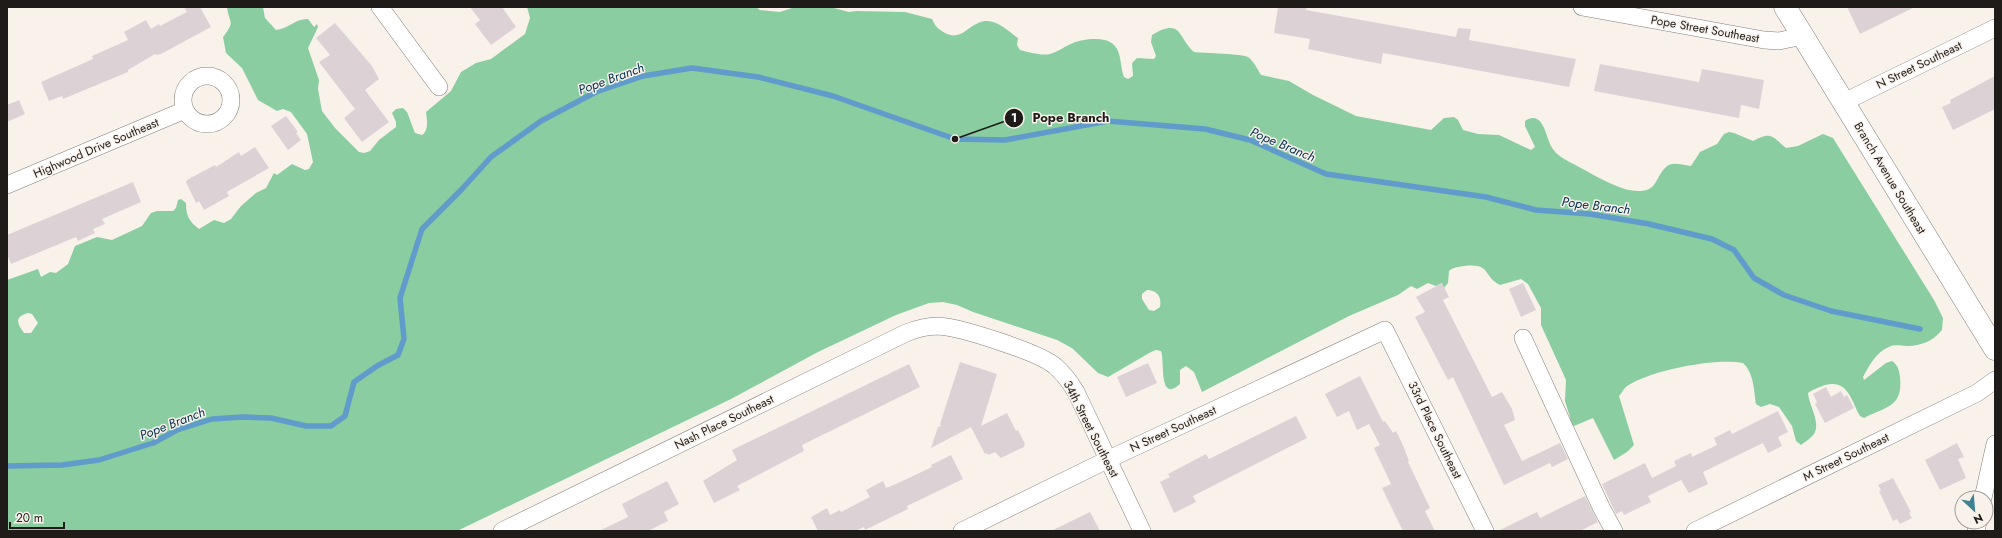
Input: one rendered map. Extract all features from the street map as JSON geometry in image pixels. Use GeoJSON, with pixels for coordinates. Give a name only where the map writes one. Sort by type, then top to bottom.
{"type":"FeatureCollection","features":[{"type":"Feature","properties":{"kind":"main road","name":"Branch Avenue Southeast"},"geometry":{"type":"LineString","coordinates":[[1785,7],[1995,349]]}},
{"type":"Feature","properties":{"kind":"street"},"geometry":{"type":"LineString","coordinates":[[380,7],[439,87]]}},
{"type":"Feature","properties":{"kind":"street","name":"Pope Street Southeast"},"geometry":{"type":"LineString","coordinates":[[1582,7],[1779,42],[1803,36]]}},
{"type":"Feature","properties":{"kind":"street","name":"N Street Southeast"},"geometry":{"type":"LineString","coordinates":[[1844,102],[1995,28]]}},
{"type":"Feature","properties":{"kind":"street","name":"Highwood Drive Southeast"},"geometry":{"type":"LineString","coordinates":[[7,185],[185,110]]}},
{"type":"Feature","properties":{"kind":"street","name":"Nash Place Southeast"},"geometry":{"type":"LineString","coordinates":[[502,531],[906,333],[931,326],[950,328]]}},
{"type":"Feature","properties":{"kind":"street","name":"34th Street Southeast"},"geometry":{"type":"LineString","coordinates":[[950,328],[1031,353],[1055,366],[1067,378],[1076,392],[1142,531]]}},
{"type":"Feature","properties":{"kind":"street","name":"N Street Southeast"},"geometry":{"type":"LineString","coordinates":[[962,531],[1107,460],[1385,330]]}},
{"type":"Feature","properties":{"kind":"street","name":"33rd Place Southeast"},"geometry":{"type":"LineString","coordinates":[[1385,330],[1485,531]]}},
{"type":"Feature","properties":{"kind":"street"},"geometry":{"type":"LineString","coordinates":[[1523,338],[1601,507],[1614,531]]}},
{"type":"Feature","properties":{"kind":"street","name":"M Street Southeast"},"geometry":{"type":"LineString","coordinates":[[1695,531],[1978,393],[1995,380]]}},
{"type":"Feature","properties":{"kind":"street"},"geometry":{"type":"LineString","coordinates":[[1985,490],[1995,444]]}},
{"type":"Feature","properties":{"kind":"green space"},"geometry":{"type":"Polygon","coordinates":[[[227,7],[263,7],[265,18],[276,30],[304,19],[308,19],[314,27],[317,24],[318,27],[308,48],[319,80],[318,89],[322,111],[335,128],[359,152],[364,153],[370,151],[379,140],[396,127],[396,122],[392,113],[396,109],[403,108],[407,112],[415,133],[422,135],[427,128],[426,112],[451,91],[461,72],[476,63],[491,59],[525,34],[530,18],[527,7],[756,7],[760,10],[780,12],[795,7],[830,7],[849,12],[905,12],[932,19],[939,29],[951,35],[961,34],[979,22],[990,21],[1003,26],[1018,38],[1017,45],[1020,50],[1035,54],[1050,54],[1082,40],[1100,39],[1110,42],[1117,48],[1124,77],[1128,79],[1133,76],[1132,63],[1137,58],[1154,59],[1156,56],[1151,42],[1152,35],[1169,28],[1178,32],[1194,52],[1231,54],[1248,57],[1254,63],[1261,75],[1289,81],[1313,95],[1356,116],[1431,130],[1444,118],[1454,117],[1458,120],[1463,130],[1478,134],[1499,135],[1531,150],[1535,147],[1525,126],[1525,121],[1531,118],[1536,119],[1540,121],[1543,126],[1553,150],[1566,160],[1602,180],[1622,188],[1641,191],[1649,189],[1655,184],[1664,169],[1670,164],[1691,166],[1700,152],[1717,144],[1724,134],[1729,132],[1753,141],[1764,136],[1771,136],[1786,148],[1798,146],[1823,134],[1833,138],[1934,300],[1943,318],[1942,330],[1931,340],[1922,344],[1912,346],[1895,345],[1884,349],[1873,360],[1863,377],[1864,380],[1886,363],[1892,361],[1898,368],[1900,377],[1899,394],[1896,400],[1880,411],[1864,418],[1860,416],[1848,392],[1839,385],[1825,385],[1808,393],[1816,429],[1814,434],[1801,445],[1796,441],[1792,426],[1779,407],[1770,404],[1761,407],[1756,404],[1751,377],[1747,367],[1743,363],[1717,362],[1701,364],[1667,370],[1638,380],[1626,387],[1619,396],[1634,445],[1627,452],[1614,460],[1593,418],[1574,426],[1572,424],[1565,401],[1566,380],[1541,325],[1541,308],[1528,284],[1521,279],[1500,285],[1491,278],[1483,268],[1479,266],[1456,267],[1449,271],[1448,283],[1444,288],[1442,283],[1436,286],[1428,283],[1417,289],[1411,286],[1398,295],[1349,316],[1202,392],[1194,372],[1186,366],[1180,370],[1180,384],[1173,389],[1168,389],[1165,385],[1161,351],[1156,350],[1151,352],[1108,377],[1098,373],[1072,348],[1057,340],[973,312],[957,305],[943,302],[929,303],[896,315],[818,352],[731,399],[457,531],[7,531],[7,280],[38,269],[41,277],[50,272],[56,273],[68,264],[75,246],[97,237],[112,240],[142,226],[151,213],[157,211],[173,211],[176,208],[178,200],[181,199],[186,203],[189,218],[199,229],[214,220],[224,223],[231,219],[241,206],[256,193],[266,188],[274,173],[277,175],[292,164],[305,170],[309,169],[313,162],[307,134],[291,112],[283,109],[277,111],[258,100],[242,68],[226,53],[223,37],[231,25],[227,7]],[[1147,290],[1142,294],[1142,299],[1149,310],[1154,311],[1160,307],[1159,297],[1154,291],[1147,290]],[[28,313],[20,316],[18,321],[24,333],[31,333],[38,323],[32,314],[28,313]]]}},
{"type":"Feature","properties":{"kind":"building"},"geometry":{"type":"Polygon","coordinates":[[[184,7],[200,7],[211,27],[161,54],[155,54],[128,70],[128,72],[63,99],[62,96],[49,101],[41,82],[93,59],[92,56],[128,40],[124,32],[146,20],[151,29],[159,24],[160,26],[187,12],[184,7]]]}},
{"type":"Feature","properties":{"kind":"building"},"geometry":{"type":"Polygon","coordinates":[[[470,7],[502,7],[516,27],[491,45],[475,24],[480,20],[470,7]]]}},
{"type":"Feature","properties":{"kind":"building"},"geometry":{"type":"Polygon","coordinates":[[[1278,7],[1307,7],[1306,10],[1456,37],[1458,28],[1471,29],[1469,40],[1576,59],[1569,87],[1383,53],[1381,64],[1308,49],[1310,39],[1274,33],[1278,7]]]}},
{"type":"Feature","properties":{"kind":"building"},"geometry":{"type":"Polygon","coordinates":[[[1847,7],[1915,7],[1860,34],[1847,7]]]}},
{"type":"Feature","properties":{"kind":"building"},"geometry":{"type":"Polygon","coordinates":[[[335,23],[372,66],[379,79],[365,90],[389,122],[362,142],[344,118],[355,109],[319,62],[330,55],[316,38],[335,23]]]}},
{"type":"Feature","properties":{"kind":"building"},"geometry":{"type":"Polygon","coordinates":[[[1600,64],[1699,82],[1702,69],[1764,80],[1759,109],[1741,105],[1739,118],[1594,91],[1600,64]]]}},
{"type":"Feature","properties":{"kind":"building"},"geometry":{"type":"Polygon","coordinates":[[[1995,76],[1995,109],[1953,130],[1942,107],[1951,103],[1950,100],[1995,76]]]}},
{"type":"Feature","properties":{"kind":"building"},"geometry":{"type":"Polygon","coordinates":[[[19,100],[25,114],[7,122],[7,105],[19,100]]]}},
{"type":"Feature","properties":{"kind":"building"},"geometry":{"type":"Polygon","coordinates":[[[286,116],[298,132],[296,133],[301,140],[288,150],[271,126],[286,116]]]}},
{"type":"Feature","properties":{"kind":"building"},"geometry":{"type":"Polygon","coordinates":[[[255,147],[269,168],[227,192],[229,196],[204,210],[199,201],[196,203],[186,182],[187,180],[215,165],[216,167],[239,152],[241,156],[255,147]]]}},
{"type":"Feature","properties":{"kind":"building"},"geometry":{"type":"Polygon","coordinates":[[[133,182],[141,202],[102,219],[105,224],[93,229],[95,233],[78,241],[76,237],[11,264],[7,254],[7,235],[133,182]]]}},
{"type":"Feature","properties":{"kind":"building"},"geometry":{"type":"Polygon","coordinates":[[[1442,283],[1449,297],[1443,300],[1492,397],[1502,392],[1512,409],[1515,420],[1504,425],[1522,461],[1560,443],[1568,459],[1552,467],[1550,463],[1504,485],[1453,377],[1448,380],[1415,317],[1425,312],[1416,297],[1442,283]]]}},
{"type":"Feature","properties":{"kind":"building"},"geometry":{"type":"Polygon","coordinates":[[[1523,283],[1536,310],[1521,317],[1509,289],[1523,283]]]}},
{"type":"Feature","properties":{"kind":"building"},"geometry":{"type":"Polygon","coordinates":[[[960,362],[997,374],[981,426],[1007,413],[1016,431],[1018,430],[1025,444],[1024,447],[1001,458],[995,452],[988,455],[987,453],[985,454],[971,427],[931,448],[938,427],[941,426],[940,424],[960,362]]]}},
{"type":"Feature","properties":{"kind":"building"},"geometry":{"type":"Polygon","coordinates":[[[1148,363],[1157,383],[1126,397],[1117,377],[1148,363]]]}},
{"type":"Feature","properties":{"kind":"building"},"geometry":{"type":"Polygon","coordinates":[[[909,364],[920,387],[802,445],[804,451],[737,486],[740,490],[714,503],[703,481],[737,460],[732,450],[909,364]]]}},
{"type":"Feature","properties":{"kind":"building"},"geometry":{"type":"Polygon","coordinates":[[[1360,376],[1383,422],[1385,421],[1393,433],[1396,431],[1402,443],[1409,461],[1408,462],[1430,508],[1425,511],[1435,531],[1403,531],[1382,488],[1391,484],[1374,448],[1380,445],[1369,424],[1357,430],[1349,411],[1337,417],[1325,394],[1360,376]]]}},
{"type":"Feature","properties":{"kind":"building"},"geometry":{"type":"Polygon","coordinates":[[[1826,387],[1831,397],[1841,391],[1844,397],[1847,395],[1854,408],[1825,423],[1815,404],[1817,402],[1813,394],[1826,387]]]}},
{"type":"Feature","properties":{"kind":"building"},"geometry":{"type":"Polygon","coordinates":[[[1778,411],[1788,432],[1778,437],[1782,446],[1768,453],[1763,443],[1703,472],[1708,484],[1689,493],[1681,480],[1648,496],[1651,502],[1624,515],[1622,511],[1616,514],[1602,484],[1645,463],[1652,478],[1676,466],[1674,461],[1691,453],[1692,457],[1717,445],[1714,438],[1730,430],[1732,434],[1778,411]]]}},
{"type":"Feature","properties":{"kind":"building"},"geometry":{"type":"Polygon","coordinates":[[[1296,416],[1307,438],[1193,496],[1196,502],[1174,513],[1160,482],[1170,477],[1168,474],[1206,454],[1209,459],[1296,416]]]}},
{"type":"Feature","properties":{"kind":"building"},"geometry":{"type":"Polygon","coordinates":[[[1957,443],[1964,457],[1958,459],[1966,478],[1940,490],[1925,460],[1957,443]]]}},
{"type":"Feature","properties":{"kind":"building"},"geometry":{"type":"Polygon","coordinates":[[[951,455],[963,479],[907,506],[908,509],[865,530],[864,527],[855,531],[818,531],[811,517],[827,508],[830,515],[840,510],[841,512],[870,497],[866,490],[883,481],[886,488],[932,467],[931,465],[951,455]]]}},
{"type":"Feature","properties":{"kind":"building"},"geometry":{"type":"Polygon","coordinates":[[[1893,478],[1911,512],[1909,513],[1912,518],[1900,524],[1897,519],[1893,521],[1879,491],[1881,490],[1878,485],[1893,478]]]}},
{"type":"Feature","properties":{"kind":"building"},"geometry":{"type":"Polygon","coordinates":[[[667,481],[679,504],[664,512],[668,521],[648,531],[599,531],[628,517],[622,504],[667,481]]]}},
{"type":"Feature","properties":{"kind":"building"},"geometry":{"type":"Polygon","coordinates":[[[1585,496],[1598,522],[1580,531],[1498,531],[1537,512],[1540,518],[1585,496]]]}},
{"type":"Feature","properties":{"kind":"building"},"geometry":{"type":"Polygon","coordinates":[[[1090,512],[1100,531],[1051,531],[1090,512]]]}},
{"type":"Feature","properties":{"kind":"waterway","name":"Pope Branch"},"geometry":{"type":"LineString","coordinates":[[7,466],[62,465],[99,460],[153,443],[177,430],[212,419],[243,417],[271,418],[306,426],[331,426],[345,416],[354,382],[377,366],[398,355],[404,339],[400,298],[422,229],[462,189],[491,157],[541,121],[596,92],[643,76],[692,68],[758,77],[833,96],[955,139],[1005,140],[1108,121],[1205,129],[1250,140],[1326,174],[1486,197],[1536,210],[1590,214],[1649,224],[1712,239],[1734,250],[1754,278],[1784,295],[1831,311],[1920,329]]}},
{"type":"Feature","properties":{"kind":"place","name":"Pope Branch"},"geometry":{"type":"Point","coordinates":[955,139]}}]}
